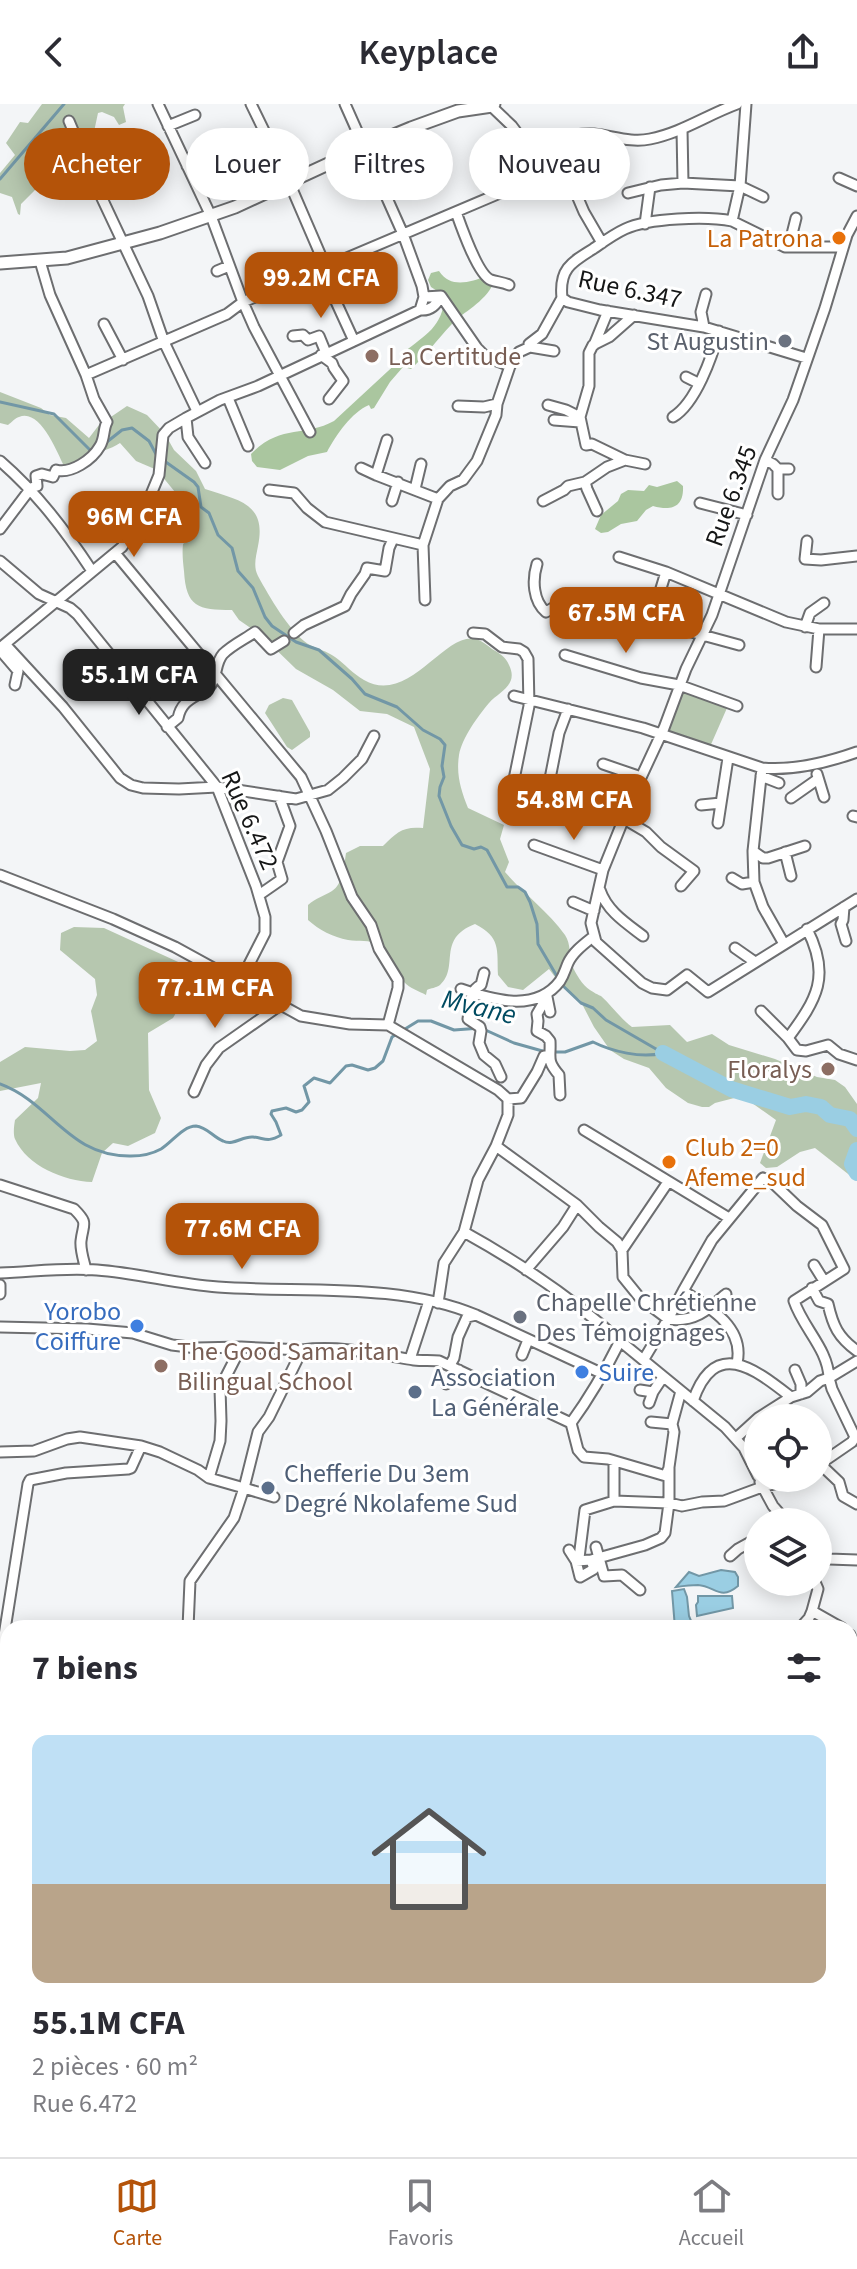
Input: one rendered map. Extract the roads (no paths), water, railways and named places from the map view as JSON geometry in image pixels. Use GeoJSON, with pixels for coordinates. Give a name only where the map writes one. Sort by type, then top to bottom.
{"type":"FeatureCollection","features":[{"type":"Feature","properties":{"kind":"street"},"geometry":{"type":"LineString","coordinates":[[251,104],[263,128]]}},
{"type":"Feature","properties":{"kind":"street"},"geometry":{"type":"LineString","coordinates":[[345,104],[356,128]]}},
{"type":"Feature","properties":{"kind":"street"},"geometry":{"type":"LineString","coordinates":[[630,139],[642,140],[682,129],[737,104]]}},
{"type":"Feature","properties":{"kind":"street"},"geometry":{"type":"LineString","coordinates":[[746,104],[740,186],[732,221],[785,247],[843,247]]}},
{"type":"Feature","properties":{"kind":"street"},"geometry":{"type":"LineString","coordinates":[[160,105],[186,164]]}},
{"type":"Feature","properties":{"kind":"street"},"geometry":{"type":"LineString","coordinates":[[414,128],[458,111],[492,105],[513,128]]}},
{"type":"Feature","properties":{"kind":"street"},"geometry":{"type":"LineString","coordinates":[[168,126],[195,115]]}},
{"type":"Feature","properties":{"kind":"street"},"geometry":{"type":"LineString","coordinates":[[69,121],[87,168],[125,244],[164,342],[197,411]]}},
{"type":"Feature","properties":{"kind":"street"},"geometry":{"type":"LineString","coordinates":[[682,129],[683,183]]}},
{"type":"Feature","properties":{"kind":"street"},"geometry":{"type":"LineString","coordinates":[[839,178],[857,186]]}},
{"type":"Feature","properties":{"kind":"street"},"geometry":{"type":"LineString","coordinates":[[630,192],[683,183],[740,186],[763,197]]}},
{"type":"Feature","properties":{"kind":"street"},"geometry":{"type":"LineString","coordinates":[[645,224],[650,187]]}},
{"type":"Feature","properties":{"kind":"street"},"geometry":{"type":"LineString","coordinates":[[203,200],[243,302],[310,432]]}},
{"type":"Feature","properties":{"kind":"street"},"geometry":{"type":"LineString","coordinates":[[297,200],[354,341]]}},
{"type":"Feature","properties":{"kind":"street"},"geometry":{"type":"LineString","coordinates":[[388,200],[424,297],[435,306]]}},
{"type":"Feature","properties":{"kind":"street"},"geometry":{"type":"LineString","coordinates":[[86,375],[227,314],[243,302],[484,200]]}},
{"type":"Feature","properties":{"kind":"street"},"geometry":{"type":"LineString","coordinates":[[579,200],[602,243]]}},
{"type":"Feature","properties":{"kind":"street"},"geometry":{"type":"LineString","coordinates":[[0,263],[67,258],[125,244],[211,216],[245,201]]}},
{"type":"Feature","properties":{"kind":"street"},"geometry":{"type":"LineString","coordinates":[[456,212],[485,275],[492,281],[509,285]]}},
{"type":"Feature","properties":{"kind":"street","name":"Rue 6.345"},"geometry":{"type":"LineString","coordinates":[[594,936],[591,923],[603,870],[679,685],[703,637],[765,460],[793,400],[843,247],[855,228],[857,216]]}},
{"type":"Feature","properties":{"kind":"street"},"geometry":{"type":"LineString","coordinates":[[785,247],[791,238],[796,218]]}},
{"type":"Feature","properties":{"kind":"street","name":"Rue 6.347"},"geometry":{"type":"LineString","coordinates":[[732,221],[701,219],[628,227],[584,254],[565,271],[561,280],[562,298],[608,311],[704,327],[806,358]]}},
{"type":"Feature","properties":{"kind":"street"},"geometry":{"type":"LineString","coordinates":[[0,529],[31,488],[37,486],[36,476],[53,477],[56,470],[66,472],[80,466],[98,450],[107,422],[94,399],[50,295],[40,261]]}},
{"type":"Feature","properties":{"kind":"street"},"geometry":{"type":"LineString","coordinates":[[217,271],[229,266]]}},
{"type":"Feature","properties":{"kind":"street"},"geometry":{"type":"LineString","coordinates":[[704,327],[701,312],[706,294]]}},
{"type":"Feature","properties":{"kind":"street"},"geometry":{"type":"LineString","coordinates":[[424,297],[441,296]]}},
{"type":"Feature","properties":{"kind":"street"},"geometry":{"type":"LineString","coordinates":[[2,647],[115,553],[131,536],[159,475],[163,435],[169,428],[197,411],[420,310],[427,310],[435,306],[441,296]]}},
{"type":"Feature","properties":{"kind":"street"},"geometry":{"type":"LineString","coordinates":[[441,296],[477,348],[486,357],[510,366]]}},
{"type":"Feature","properties":{"kind":"street"},"geometry":{"type":"LineString","coordinates":[[420,310],[424,297]]}},
{"type":"Feature","properties":{"kind":"street"},"geometry":{"type":"LineString","coordinates":[[425,600],[423,545],[438,499],[450,486],[463,480],[477,461],[496,415],[510,366],[523,348],[542,334],[562,298]]}},
{"type":"Feature","properties":{"kind":"street"},"geometry":{"type":"LineString","coordinates":[[608,311],[589,353],[589,386],[580,420],[586,445],[592,444],[625,460],[645,464]]}},
{"type":"Feature","properties":{"kind":"street"},"geometry":{"type":"LineString","coordinates":[[593,345],[609,337],[634,315]]}},
{"type":"Feature","properties":{"kind":"street"},"geometry":{"type":"LineString","coordinates":[[104,324],[123,360]]}},
{"type":"Feature","properties":{"kind":"street"},"geometry":{"type":"LineString","coordinates":[[673,417],[686,406],[705,370],[719,331]]}},
{"type":"Feature","properties":{"kind":"street"},"geometry":{"type":"LineString","coordinates":[[293,336],[303,335],[308,340],[319,336],[323,354],[343,381],[329,399]]}},
{"type":"Feature","properties":{"kind":"street"},"geometry":{"type":"LineString","coordinates":[[332,363],[333,354],[338,348]]}},
{"type":"Feature","properties":{"kind":"street"},"geometry":{"type":"LineString","coordinates":[[523,348],[554,351]]}},
{"type":"Feature","properties":{"kind":"street"},"geometry":{"type":"LineString","coordinates":[[686,377],[698,383]]}},
{"type":"Feature","properties":{"kind":"street"},"geometry":{"type":"LineString","coordinates":[[228,398],[248,446]]}},
{"type":"Feature","properties":{"kind":"street"},"geometry":{"type":"LineString","coordinates":[[458,406],[497,404]]}},
{"type":"Feature","properties":{"kind":"street"},"geometry":{"type":"LineString","coordinates":[[548,405],[566,410],[580,420]]}},
{"type":"Feature","properties":{"kind":"street"},"geometry":{"type":"LineString","coordinates":[[186,418],[188,437],[205,463]]}},
{"type":"Feature","properties":{"kind":"street"},"geometry":{"type":"LineString","coordinates":[[554,420],[580,420]]}},
{"type":"Feature","properties":{"kind":"street"},"geometry":{"type":"LineString","coordinates":[[376,475],[387,440]]}},
{"type":"Feature","properties":{"kind":"street"},"geometry":{"type":"LineString","coordinates":[[543,501],[625,460]]}},
{"type":"Feature","properties":{"kind":"street"},"geometry":{"type":"LineString","coordinates":[[765,460],[784,469],[778,494]]}},
{"type":"Feature","properties":{"kind":"street"},"geometry":{"type":"LineString","coordinates":[[0,461],[31,488],[70,537],[92,571]]}},
{"type":"Feature","properties":{"kind":"street"},"geometry":{"type":"LineString","coordinates":[[415,489],[421,464]]}},
{"type":"Feature","properties":{"kind":"street"},"geometry":{"type":"LineString","coordinates":[[361,468],[438,499]]}},
{"type":"Feature","properties":{"kind":"street"},"geometry":{"type":"LineString","coordinates":[[392,501],[398,482]]}},
{"type":"Feature","properties":{"kind":"street"},"geometry":{"type":"LineString","coordinates":[[585,482],[597,511]]}},
{"type":"Feature","properties":{"kind":"street"},"geometry":{"type":"LineString","coordinates":[[269,490],[294,493],[325,522],[423,545]]}},
{"type":"Feature","properties":{"kind":"street"},"geometry":{"type":"LineString","coordinates":[[700,503],[747,515]]}},
{"type":"Feature","properties":{"kind":"street"},"geometry":{"type":"LineString","coordinates":[[294,633],[345,606],[367,568],[385,571],[393,539]]}},
{"type":"Feature","properties":{"kind":"street"},"geometry":{"type":"LineString","coordinates":[[807,541],[802,559],[857,556]]}},
{"type":"Feature","properties":{"kind":"street"},"geometry":{"type":"LineString","coordinates":[[115,553],[301,777],[352,897],[371,925],[379,949],[398,980],[388,1025]]}},
{"type":"Feature","properties":{"kind":"street"},"geometry":{"type":"LineString","coordinates":[[619,557],[666,572],[786,622],[819,629],[857,629]]}},
{"type":"Feature","properties":{"kind":"street","name":"Rue 6.472"},"geometry":{"type":"LineString","coordinates":[[0,561],[39,594],[77,614],[217,787],[265,917],[265,933],[240,982]]}},
{"type":"Feature","properties":{"kind":"street"},"geometry":{"type":"LineString","coordinates":[[537,564],[534,577],[541,610],[546,612],[563,602],[603,608],[739,645]]}},
{"type":"Feature","properties":{"kind":"street"},"geometry":{"type":"LineString","coordinates":[[651,621],[666,572]]}},
{"type":"Feature","properties":{"kind":"street"},"geometry":{"type":"LineString","coordinates":[[805,627],[810,613],[824,603]]}},
{"type":"Feature","properties":{"kind":"street"},"geometry":{"type":"LineString","coordinates":[[816,667],[819,629]]}},
{"type":"Feature","properties":{"kind":"street"},"geometry":{"type":"LineString","coordinates":[[167,727],[178,718],[179,710],[190,697],[210,686],[223,654],[255,632],[271,649],[284,641]]}},
{"type":"Feature","properties":{"kind":"street"},"geometry":{"type":"LineString","coordinates":[[473,633],[485,634],[502,647],[524,652],[528,659],[529,703],[512,789]]}},
{"type":"Feature","properties":{"kind":"street"},"geometry":{"type":"LineString","coordinates":[[2,647],[18,671],[15,685]]}},
{"type":"Feature","properties":{"kind":"street"},"geometry":{"type":"LineString","coordinates":[[2,647],[63,707],[120,778],[143,788],[217,787],[296,799],[308,793],[324,792],[352,770],[362,759],[374,736]]}},
{"type":"Feature","properties":{"kind":"street"},"geometry":{"type":"LineString","coordinates":[[565,655],[641,678],[679,685],[737,706]]}},
{"type":"Feature","properties":{"kind":"street"},"geometry":{"type":"LineString","coordinates":[[529,703],[568,709],[643,728],[728,758],[779,783]]}},
{"type":"Feature","properties":{"kind":"street"},"geometry":{"type":"LineString","coordinates":[[545,804],[559,733],[568,709]]}},
{"type":"Feature","properties":{"kind":"street"},"geometry":{"type":"LineString","coordinates":[[762,772],[815,766],[857,752]]}},
{"type":"Feature","properties":{"kind":"street"},"geometry":{"type":"LineString","coordinates":[[718,823],[728,758]]}},
{"type":"Feature","properties":{"kind":"street"},"geometry":{"type":"LineString","coordinates":[[603,764],[641,777]]}},
{"type":"Feature","properties":{"kind":"street"},"geometry":{"type":"LineString","coordinates":[[815,766],[824,797]]}},
{"type":"Feature","properties":{"kind":"street"},"geometry":{"type":"LineString","coordinates":[[762,772],[753,851],[754,882],[763,907],[784,944]]}},
{"type":"Feature","properties":{"kind":"street"},"geometry":{"type":"LineString","coordinates":[[791,798],[818,779]]}},
{"type":"Feature","properties":{"kind":"street"},"geometry":{"type":"LineString","coordinates":[[581,787],[617,799],[629,807]]}},
{"type":"Feature","properties":{"kind":"street"},"geometry":{"type":"LineString","coordinates":[[259,895],[282,879],[277,862],[290,826],[279,796]]}},
{"type":"Feature","properties":{"kind":"street"},"geometry":{"type":"LineString","coordinates":[[701,805],[721,803]]}},
{"type":"Feature","properties":{"kind":"street"},"geometry":{"type":"LineString","coordinates":[[624,819],[646,832],[694,871],[681,886]]}},
{"type":"Feature","properties":{"kind":"street"},"geometry":{"type":"LineString","coordinates":[[534,845],[603,870]]}},
{"type":"Feature","properties":{"kind":"street"},"geometry":{"type":"LineString","coordinates":[[753,851],[768,858],[805,846]]}},
{"type":"Feature","properties":{"kind":"street"},"geometry":{"type":"LineString","coordinates":[[785,852],[791,876]]}},
{"type":"Feature","properties":{"kind":"street"},"geometry":{"type":"LineString","coordinates":[[732,878],[742,884],[754,882]]}},
{"type":"Feature","properties":{"kind":"street"},"geometry":{"type":"LineString","coordinates":[[3,880],[113,919],[175,947],[301,1016],[325,1021],[388,1025],[498,1090],[508,1099],[525,1100],[544,1056],[548,1056]]}},
{"type":"Feature","properties":{"kind":"street"},"geometry":{"type":"LineString","coordinates":[[600,890],[612,911],[643,936]]}},
{"type":"Feature","properties":{"kind":"street"},"geometry":{"type":"LineString","coordinates":[[560,1095],[559,1075],[548,1056],[550,1041],[537,1033],[537,1014],[562,979],[568,961],[594,936],[609,955],[642,983],[658,990],[669,989],[687,975],[708,992],[857,899]]}},
{"type":"Feature","properties":{"kind":"street"},"geometry":{"type":"LineString","coordinates":[[573,902],[594,911]]}},
{"type":"Feature","properties":{"kind":"street"},"geometry":{"type":"LineString","coordinates":[[844,907],[841,924],[846,941]]}},
{"type":"Feature","properties":{"kind":"street"},"geometry":{"type":"LineString","coordinates":[[788,1038],[812,1005],[819,980],[818,951],[807,929]]}},
{"type":"Feature","properties":{"kind":"street"},"geometry":{"type":"LineString","coordinates":[[735,948],[755,962]]}},
{"type":"Feature","properties":{"kind":"street"},"geometry":{"type":"LineString","coordinates":[[484,973],[481,985],[473,992],[469,1020],[480,1027],[479,1043],[484,1055],[495,1064],[501,1077]]}},
{"type":"Feature","properties":{"kind":"street"},"geometry":{"type":"LineString","coordinates":[[461,989],[511,1002],[547,996]]}},
{"type":"Feature","properties":{"kind":"street"},"geometry":{"type":"LineString","coordinates":[[547,996],[550,1012]]}},
{"type":"Feature","properties":{"kind":"street"},"geometry":{"type":"LineString","coordinates":[[194,1092],[206,1065],[219,1048],[279,1006]]}},
{"type":"Feature","properties":{"kind":"street"},"geometry":{"type":"LineString","coordinates":[[761,1011],[797,1050],[802,1052],[828,1045],[839,1054],[857,1060]]}},
{"type":"Feature","properties":{"kind":"street"},"geometry":{"type":"LineString","coordinates":[[410,1359],[433,1302],[444,1263],[464,1232],[478,1180],[508,1115],[508,1099]]}},
{"type":"Feature","properties":{"kind":"street"},"geometry":{"type":"LineString","coordinates":[[584,1130],[729,1218]]}},
{"type":"Feature","properties":{"kind":"street"},"geometry":{"type":"LineString","coordinates":[[496,1146],[577,1205],[617,1242],[622,1250],[623,1277],[640,1298],[668,1319],[694,1318],[709,1310],[726,1294]]}},
{"type":"Feature","properties":{"kind":"street"},"geometry":{"type":"LineString","coordinates":[[644,1359],[712,1240],[761,1179],[767,1178],[822,1225],[844,1269],[790,1300],[826,1358],[832,1389],[855,1437],[832,1456]]}},
{"type":"Feature","properties":{"kind":"street"},"geometry":{"type":"LineString","coordinates":[[622,1250],[668,1182]]}},
{"type":"Feature","properties":{"kind":"street"},"geometry":{"type":"LineString","coordinates":[[0,1185],[74,1209],[85,1223],[81,1249],[86,1270]]}},
{"type":"Feature","properties":{"kind":"street"},"geometry":{"type":"LineString","coordinates":[[526,1270],[563,1227],[577,1205]]}},
{"type":"Feature","properties":{"kind":"street"},"geometry":{"type":"LineString","coordinates":[[464,1232],[564,1294],[644,1359],[744,1448]]}},
{"type":"Feature","properties":{"kind":"street"},"geometry":{"type":"LineString","coordinates":[[814,1265],[824,1281]]}},
{"type":"Feature","properties":{"kind":"street"},"geometry":{"type":"LineString","coordinates":[[0,1273],[86,1270],[217,1287],[371,1293],[433,1302],[476,1315],[601,1373]]}},
{"type":"Feature","properties":{"kind":"street"},"geometry":{"type":"LineString","coordinates":[[0,1285],[0,1294]]}},
{"type":"Feature","properties":{"kind":"street"},"geometry":{"type":"LineString","coordinates":[[812,1288],[821,1303],[828,1304],[831,1322],[838,1332],[857,1351]]}},
{"type":"Feature","properties":{"kind":"street"},"geometry":{"type":"LineString","coordinates":[[683,1291],[729,1325],[738,1345],[737,1363]]}},
{"type":"Feature","properties":{"kind":"street"},"geometry":{"type":"LineString","coordinates":[[446,1384],[454,1367],[458,1337],[467,1317],[476,1315]]}},
{"type":"Feature","properties":{"kind":"street"},"geometry":{"type":"LineString","coordinates":[[0,1327],[133,1333],[172,1345],[197,1348],[322,1348],[439,1361],[571,1423],[581,1455],[666,1476],[669,1467]]}},
{"type":"Feature","properties":{"kind":"street"},"geometry":{"type":"LineString","coordinates":[[522,1355],[528,1340]]}},
{"type":"Feature","properties":{"kind":"street"},"geometry":{"type":"LineString","coordinates":[[571,1423],[592,1395],[620,1341]]}},
{"type":"Feature","properties":{"kind":"street"},"geometry":{"type":"LineString","coordinates":[[209,1478],[220,1441],[220,1388],[241,1347]]}},
{"type":"Feature","properties":{"kind":"street"},"geometry":{"type":"LineString","coordinates":[[188,1620],[190,1581],[234,1518],[258,1432],[269,1417],[302,1350]]}},
{"type":"Feature","properties":{"kind":"street"},"geometry":{"type":"LineString","coordinates":[[693,1401],[706,1374],[720,1366],[737,1363],[798,1392],[807,1392],[857,1361]]}},
{"type":"Feature","properties":{"kind":"street"},"geometry":{"type":"LineString","coordinates":[[795,1370],[798,1392]]}},
{"type":"Feature","properties":{"kind":"street"},"geometry":{"type":"LineString","coordinates":[[649,1403],[663,1377]]}},
{"type":"Feature","properties":{"kind":"street"},"geometry":{"type":"LineString","coordinates":[[640,1390],[653,1392]]}},
{"type":"Feature","properties":{"kind":"street"},"geometry":{"type":"LineString","coordinates":[[576,1561],[594,1559],[661,1538],[665,1533],[674,1432],[672,1424],[681,1391]]}},
{"type":"Feature","properties":{"kind":"street"},"geometry":{"type":"LineString","coordinates":[[780,1404],[798,1392]]}},
{"type":"Feature","properties":{"kind":"street"},"geometry":{"type":"LineString","coordinates":[[651,1422],[672,1424]]}},
{"type":"Feature","properties":{"kind":"street"},"geometry":{"type":"LineString","coordinates":[[736,1438],[744,1431]]}},
{"type":"Feature","properties":{"kind":"street"},"geometry":{"type":"LineString","coordinates":[[0,1452],[34,1451],[80,1437],[141,1446],[183,1462],[209,1478],[274,1497]]}},
{"type":"Feature","properties":{"kind":"street"},"geometry":{"type":"LineString","coordinates":[[6,1620],[30,1480],[66,1473],[128,1469],[141,1446]]}},
{"type":"Feature","properties":{"kind":"street"},"geometry":{"type":"LineString","coordinates":[[614,1461],[614,1501]]}},
{"type":"Feature","properties":{"kind":"street"},"geometry":{"type":"LineString","coordinates":[[832,1476],[839,1482],[843,1496],[857,1504]]}},
{"type":"Feature","properties":{"kind":"street"},"geometry":{"type":"LineString","coordinates":[[576,1561],[579,1558],[585,1510],[614,1501],[682,1506],[724,1501],[744,1489]]}},
{"type":"Feature","properties":{"kind":"street"},"geometry":{"type":"LineString","coordinates":[[730,1556],[744,1546]]}},
{"type":"Feature","properties":{"kind":"street"},"geometry":{"type":"LineString","coordinates":[[569,1550],[580,1577],[594,1569],[596,1547]]}},
{"type":"Feature","properties":{"kind":"street"},"geometry":{"type":"LineString","coordinates":[[594,1559],[604,1576],[622,1575],[640,1590]]}},
{"type":"Feature","properties":{"kind":"street"},"geometry":{"type":"LineString","coordinates":[[832,1559],[857,1560]]}},
{"type":"Feature","properties":{"kind":"street"},"geometry":{"type":"LineString","coordinates":[[807,1620],[816,1596]]}},
{"type":"Feature","properties":{"kind":"street"},"geometry":{"type":"LineString","coordinates":[[812,1611],[831,1620]]}},
{"type":"Feature","properties":{"kind":"water"},"geometry":{"type":"Polygon","coordinates":[[[721,1570],[735,1572],[738,1586],[722,1593],[698,1585],[676,1587],[689,1572],[699,1576],[721,1570]]]}},
{"type":"Feature","properties":{"kind":"water"},"geometry":{"type":"Polygon","coordinates":[[[684,1589],[691,1620],[674,1620],[672,1591],[684,1589]]]}},
{"type":"Feature","properties":{"kind":"water"},"geometry":{"type":"Polygon","coordinates":[[[698,1596],[732,1596],[733,1608],[697,1616],[698,1596]]]}},
{"type":"Feature","properties":{"kind":"waterway"},"geometry":{"type":"LineString","coordinates":[[0,179],[64,104]]}},
{"type":"Feature","properties":{"kind":"waterway"},"geometry":{"type":"LineString","coordinates":[[0,402],[54,414],[93,450]]}},
{"type":"Feature","properties":{"kind":"waterway"},"geometry":{"type":"LineString","coordinates":[[103,445],[122,430],[132,428],[149,441],[157,456]]}},
{"type":"Feature","properties":{"kind":"waterway"},"geometry":{"type":"LineString","coordinates":[[163,460],[198,487],[201,507],[209,513],[218,535],[232,548],[238,571],[253,588],[272,626],[296,642],[319,650],[365,694],[397,707],[445,745],[444,777],[439,796],[451,826],[462,845],[487,850],[507,887],[518,887],[525,892],[537,924],[538,944],[558,978]]}},
{"type":"Feature","properties":{"kind":"waterway"},"geometry":{"type":"LineString","coordinates":[[561,984],[606,1020],[663,1053]]}},
{"type":"Feature","properties":{"kind":"waterway","name":"Mvane"},"geometry":{"type":"LineString","coordinates":[[0,1084],[34,1103],[91,1148],[109,1154],[135,1156],[158,1151],[182,1131],[196,1126],[227,1142],[249,1137],[269,1139],[281,1135],[272,1111],[286,1108],[296,1112],[302,1110],[309,1102],[304,1086],[314,1078],[330,1083],[346,1066],[368,1070],[375,1068],[383,1061],[392,1037],[418,1021],[431,1021],[454,1030],[481,1028],[514,1043],[546,1052]]}},
{"type":"Feature","properties":{"kind":"waterway","name":"Mvane"},"geometry":{"type":"LineString","coordinates":[[554,1052],[565,1052],[593,1042],[627,1053],[662,1053]]}},
{"type":"Feature","properties":{"kind":"waterway","name":"Mvane"},"geometry":{"type":"LineString","coordinates":[[663,1053],[731,1089],[790,1107],[806,1104],[821,1107],[830,1115],[850,1119],[857,1129]]}},
{"type":"Feature","properties":{"kind":"waterway","name":"Mvane"},"geometry":{"type":"LineString","coordinates":[[857,1150],[852,1164],[857,1173]]}},
{"type":"Feature","properties":{"kind":"place","name":"La Patrona"},"geometry":{"type":"Point","coordinates":[839,238]}},
{"type":"Feature","properties":{"kind":"place","name":"St Augustin"},"geometry":{"type":"Point","coordinates":[785,341]}},
{"type":"Feature","properties":{"kind":"place","name":"La Certitude"},"geometry":{"type":"Point","coordinates":[372,356]}},
{"type":"Feature","properties":{"kind":"place","name":"Floralys"},"geometry":{"type":"Point","coordinates":[828,1069]}},
{"type":"Feature","properties":{"kind":"place","name":"Club 2=0 Afeme_sud"},"geometry":{"type":"Point","coordinates":[669,1162]}},
{"type":"Feature","properties":{"kind":"place","name":"Chapelle Chrétienne Des Témoignages"},"geometry":{"type":"Point","coordinates":[520,1317]}},
{"type":"Feature","properties":{"kind":"place","name":"Yorobo Coiffure"},"geometry":{"type":"Point","coordinates":[137,1326]}},
{"type":"Feature","properties":{"kind":"place","name":"The Good Samaritan Bilingual School"},"geometry":{"type":"Point","coordinates":[161,1366]}},
{"type":"Feature","properties":{"kind":"place","name":"Suire"},"geometry":{"type":"Point","coordinates":[582,1372]}},
{"type":"Feature","properties":{"kind":"place","name":"Association La Générale"},"geometry":{"type":"Point","coordinates":[415,1392]}},
{"type":"Feature","properties":{"kind":"place","name":"Chefferie Du 3em Degré Nkolafeme Sud"},"geometry":{"type":"Point","coordinates":[268,1488]}}]}
